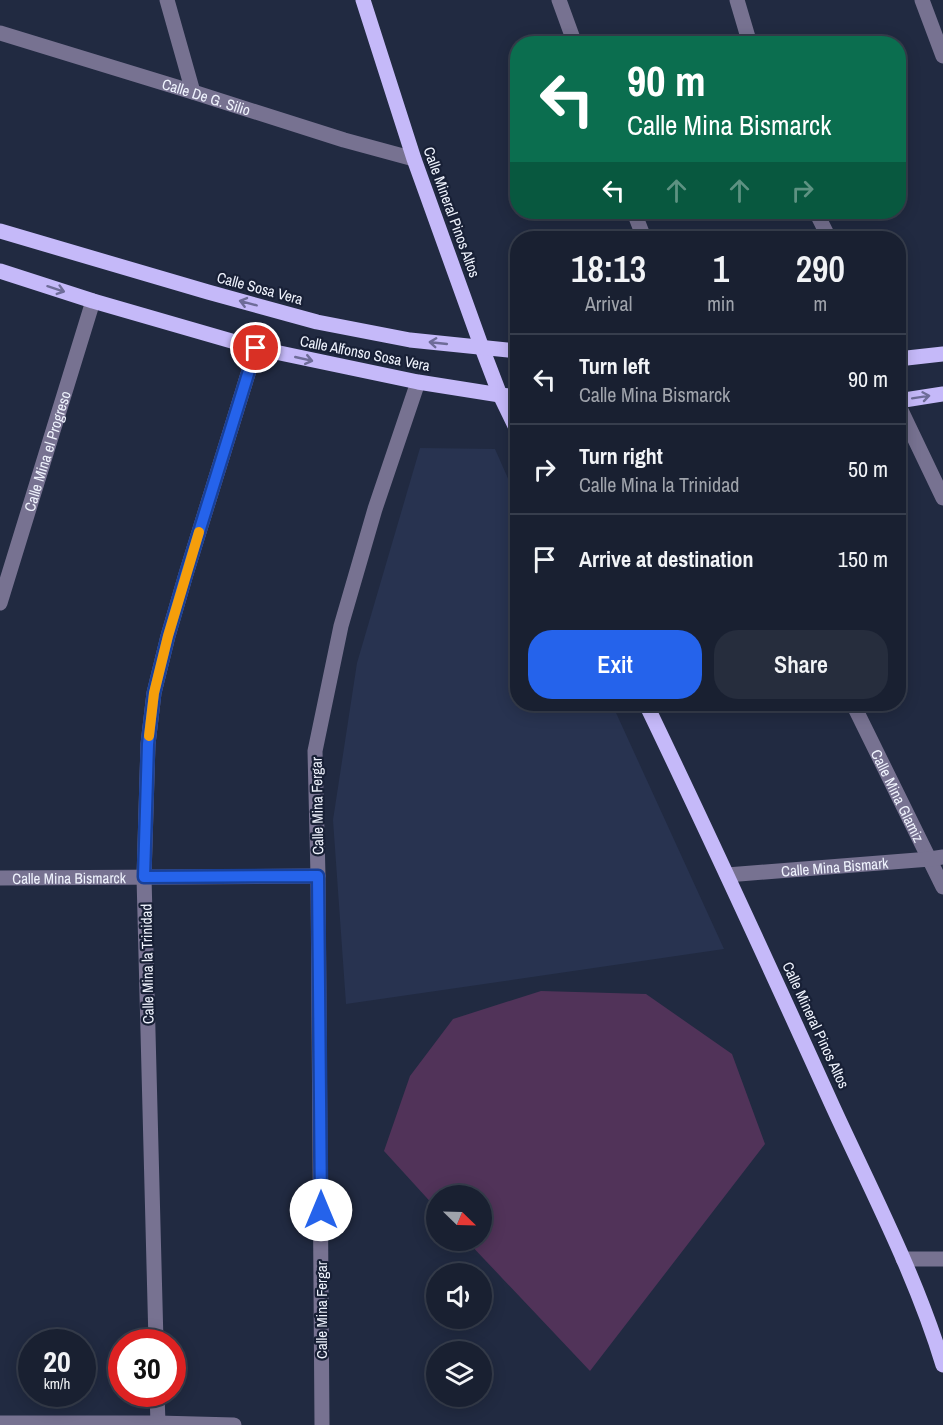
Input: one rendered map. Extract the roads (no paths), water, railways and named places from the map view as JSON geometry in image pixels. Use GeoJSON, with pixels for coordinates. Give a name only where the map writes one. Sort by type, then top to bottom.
{"type":"FeatureCollection","features":[{"type":"Feature","properties":{"kind":"main road","name":"Calle Mineral Pinos Altos"},"geometry":{"type":"LineString","coordinates":[[363,0],[414,159],[482,348],[510,416]]}},
{"type":"Feature","properties":{"kind":"main road","name":"Calle Sosa Vera"},"geometry":{"type":"LineString","coordinates":[[0,231],[317,322],[410,340],[510,350]]}},
{"type":"Feature","properties":{"kind":"main road","name":"Calle Alfonso Sosa Vera"},"geometry":{"type":"LineString","coordinates":[[0,271],[93,301],[256,348],[418,382],[510,396]]}},
{"type":"Feature","properties":{"kind":"main road"},"geometry":{"type":"LineString","coordinates":[[906,358],[943,354]]}},
{"type":"Feature","properties":{"kind":"main road"},"geometry":{"type":"LineString","coordinates":[[906,401],[943,394]]}},
{"type":"Feature","properties":{"kind":"main road","name":"Calle Mineral Pinos Altos"},"geometry":{"type":"LineString","coordinates":[[649,711],[903,1259],[933,1331],[943,1365]]}},
{"type":"Feature","properties":{"kind":"street"},"geometry":{"type":"LineString","coordinates":[[167,0],[193,92]]}},
{"type":"Feature","properties":{"kind":"street"},"geometry":{"type":"LineString","coordinates":[[559,0],[571,36]]}},
{"type":"Feature","properties":{"kind":"street"},"geometry":{"type":"LineString","coordinates":[[736,0],[747,36]]}},
{"type":"Feature","properties":{"kind":"street"},"geometry":{"type":"LineString","coordinates":[[922,0],[943,56]]}},
{"type":"Feature","properties":{"kind":"street","name":"Calle De G. Silio"},"geometry":{"type":"LineString","coordinates":[[0,33],[344,140],[414,159]]}},
{"type":"Feature","properties":{"kind":"street","name":"Calle Mina el Progreso"},"geometry":{"type":"LineString","coordinates":[[0,603],[93,301]]}},
{"type":"Feature","properties":{"kind":"street","name":"Calle Mina la Trinidad"},"geometry":{"type":"LineString","coordinates":[[156,1329],[144,877],[148,744],[154,693],[168,636],[256,348]]}},
{"type":"Feature","properties":{"kind":"street","name":"Calle Mina Fergar"},"geometry":{"type":"LineString","coordinates":[[322,1425],[315,751],[340,626],[375,509],[418,382]]}},
{"type":"Feature","properties":{"kind":"street"},"geometry":{"type":"LineString","coordinates":[[906,420],[943,498]]}},
{"type":"Feature","properties":{"kind":"street","name":"Calle Mina Glamiz"},"geometry":{"type":"LineString","coordinates":[[857,711],[936,858],[943,887]]}},
{"type":"Feature","properties":{"kind":"street","name":"Calle Mina Bismark"},"geometry":{"type":"LineString","coordinates":[[727,875],[936,858]]}},
{"type":"Feature","properties":{"kind":"street","name":"Calle Mina Bismarck"},"geometry":{"type":"LineString","coordinates":[[0,878],[318,876]]}},
{"type":"Feature","properties":{"kind":"street"},"geometry":{"type":"LineString","coordinates":[[903,1259],[943,1259]]}},
{"type":"Feature","properties":{"kind":"street"},"geometry":{"type":"LineString","coordinates":[[157,1407],[158,1423]]}},
{"type":"Feature","properties":{"kind":"street"},"geometry":{"type":"LineString","coordinates":[[0,1423],[234,1425]]}}]}
